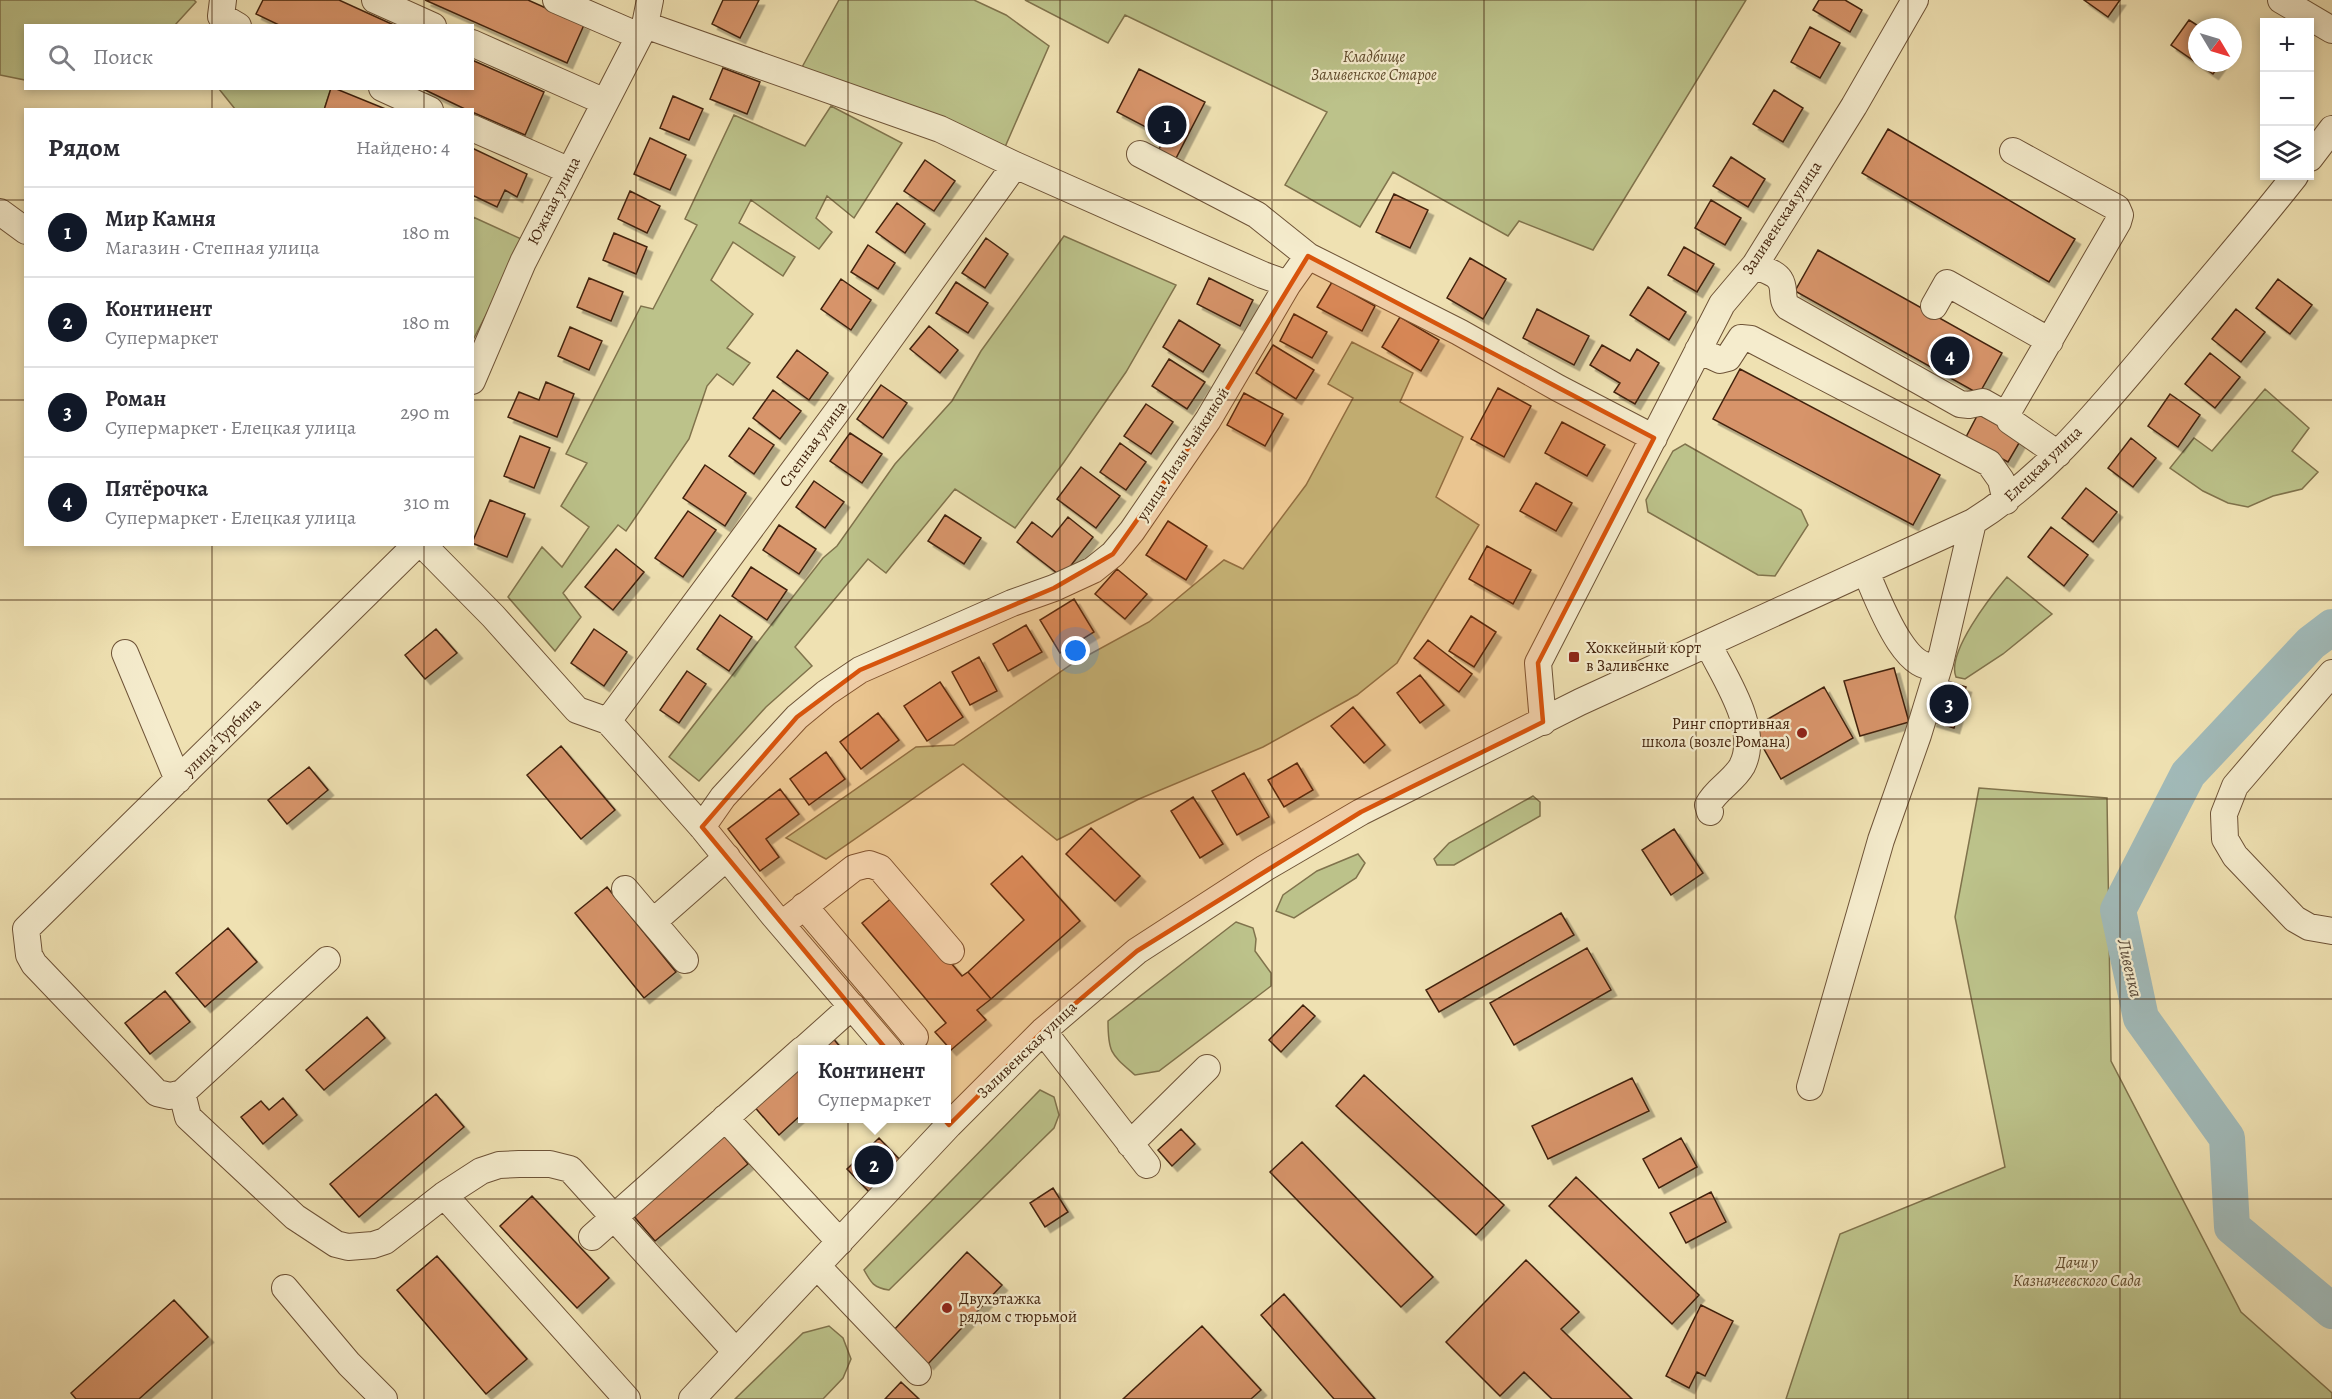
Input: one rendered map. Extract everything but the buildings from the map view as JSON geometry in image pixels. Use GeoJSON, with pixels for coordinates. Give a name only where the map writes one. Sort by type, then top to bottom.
{"type":"FeatureCollection","features":[{"type":"Feature","properties":{"kind":"street"},"geometry":{"type":"LineString","coordinates":[[223,0],[221,16],[235,24]]}},
{"type":"Feature","properties":{"kind":"street"},"geometry":{"type":"LineString","coordinates":[[375,0],[429,24]]}},
{"type":"Feature","properties":{"kind":"street"},"geometry":{"type":"LineString","coordinates":[[556,0],[642,31],[940,129],[1015,165],[1288,284]]}},
{"type":"Feature","properties":{"kind":"street","name":"Южная улица"},"geometry":{"type":"LineString","coordinates":[[474,376],[523,262],[642,31],[650,0]]}},
{"type":"Feature","properties":{"kind":"street","name":"Заливенская улица"},"geometry":{"type":"LineString","coordinates":[[951,1117],[1043,1031],[1137,951],[1265,868],[1361,812],[1543,722],[1538,663],[1698,350],[1722,304],[1755,265],[1854,106],[1915,0]]}},
{"type":"Feature","properties":{"kind":"street"},"geometry":{"type":"LineString","coordinates":[[2281,0],[2332,30]]}},
{"type":"Feature","properties":{"kind":"street"},"geometry":{"type":"LineString","coordinates":[[474,44],[605,102]]}},
{"type":"Feature","properties":{"kind":"street"},"geometry":{"type":"LineString","coordinates":[[386,90],[426,108]]}},
{"type":"Feature","properties":{"kind":"street"},"geometry":{"type":"LineString","coordinates":[[474,129],[570,171]]}},
{"type":"Feature","properties":{"kind":"street"},"geometry":{"type":"LineString","coordinates":[[2314,153],[2332,129]]}},
{"type":"Feature","properties":{"kind":"street"},"geometry":{"type":"LineString","coordinates":[[2008,416],[2120,215],[2117,208],[2013,151]]}},
{"type":"Feature","properties":{"kind":"street"},"geometry":{"type":"LineString","coordinates":[[1140,154],[1257,214],[1308,256],[1459,332],[1558,388],[1654,438]]}},
{"type":"Feature","properties":{"kind":"street","name":"Степная улица"},"geometry":{"type":"LineString","coordinates":[[608,721],[845,401],[1015,165]]}},
{"type":"Feature","properties":{"kind":"street","name":"Елецкая улица"},"geometry":{"type":"LineString","coordinates":[[1543,722],[1580,702],[1973,522],[2006,501],[2058,454],[2292,180]]}},
{"type":"Feature","properties":{"kind":"street"},"geometry":{"type":"LineString","coordinates":[[0,212],[24,230]]}},
{"type":"Feature","properties":{"kind":"street","name":"улица Лизы Чайкиной"},"geometry":{"type":"LineString","coordinates":[[702,827],[723,797],[797,717],[826,693],[860,670],[1012,603],[1054,588],[1093,570],[1113,554],[1132,531],[1208,420],[1288,284],[1308,256]]}},
{"type":"Feature","properties":{"kind":"street"},"geometry":{"type":"LineString","coordinates":[[1755,265],[1778,277],[1782,282],[1783,302],[1788,307],[1960,404],[1983,402],[2008,416],[2010,421],[2058,454]]}},
{"type":"Feature","properties":{"kind":"street"},"geometry":{"type":"LineString","coordinates":[[1934,306],[1947,283],[2050,341]]}},
{"type":"Feature","properties":{"kind":"street"},"geometry":{"type":"LineString","coordinates":[[1698,350],[1720,360],[1728,357],[1741,338],[1751,339],[1989,463],[2001,480],[2006,501]]}},
{"type":"Feature","properties":{"kind":"street"},"geometry":{"type":"LineString","coordinates":[[1810,1087],[1881,840],[1918,735],[1940,663],[1973,522]]}},
{"type":"Feature","properties":{"kind":"street","name":"улица Турбина"},"geometry":{"type":"LineString","coordinates":[[176,1101],[34,964],[29,955],[27,928],[415,546]]}},
{"type":"Feature","properties":{"kind":"street"},"geometry":{"type":"LineString","coordinates":[[424,546],[493,616],[577,710],[608,721],[702,827],[885,1045]]}},
{"type":"Feature","properties":{"kind":"street"},"geometry":{"type":"LineString","coordinates":[[1866,572],[1906,652],[1917,663],[1923,665],[1934,667],[1940,663]]}},
{"type":"Feature","properties":{"kind":"street"},"geometry":{"type":"LineString","coordinates":[[1708,644],[1746,722],[1748,738],[1747,752],[1742,766],[1712,798],[1708,804],[1710,812]]}},
{"type":"Feature","properties":{"kind":"street"},"geometry":{"type":"LineString","coordinates":[[124,652],[178,780]]}},
{"type":"Feature","properties":{"kind":"street"},"geometry":{"type":"LineString","coordinates":[[2332,673],[2235,786],[2224,814],[2225,839],[2235,856],[2295,919],[2309,927],[2332,931]]}},
{"type":"Feature","properties":{"kind":"street"},"geometry":{"type":"LineString","coordinates":[[653,922],[727,857]]}},
{"type":"Feature","properties":{"kind":"street"},"geometry":{"type":"LineString","coordinates":[[782,924],[854,868],[861,865],[875,865],[951,951]]}},
{"type":"Feature","properties":{"kind":"street"},"geometry":{"type":"LineString","coordinates":[[625,889],[685,960]]}},
{"type":"Feature","properties":{"kind":"street"},"geometry":{"type":"LineString","coordinates":[[804,906],[915,1037]]}},
{"type":"Feature","properties":{"kind":"street"},"geometry":{"type":"LineString","coordinates":[[327,960],[176,1101],[294,1217],[336,1244],[348,1247],[361,1246],[385,1241],[444,1195],[480,1171],[499,1165],[550,1164],[570,1169],[736,1352]]}},
{"type":"Feature","properties":{"kind":"street"},"geometry":{"type":"LineString","coordinates":[[808,1045],[852,1006]]}},
{"type":"Feature","properties":{"kind":"street"},"geometry":{"type":"LineString","coordinates":[[1043,1031],[1147,1166]]}},
{"type":"Feature","properties":{"kind":"street"},"geometry":{"type":"LineString","coordinates":[[592,1237],[798,1053]]}},
{"type":"Feature","properties":{"kind":"street"},"geometry":{"type":"LineString","coordinates":[[1130,1144],[1207,1068]]}},
{"type":"Feature","properties":{"kind":"street"},"geometry":{"type":"LineString","coordinates":[[724,1118],[840,1242]]}},
{"type":"Feature","properties":{"kind":"street","name":"Заливенская улица"},"geometry":{"type":"LineString","coordinates":[[692,1399],[840,1242],[945,1123]]}},
{"type":"Feature","properties":{"kind":"street"},"geometry":{"type":"LineString","coordinates":[[444,1195],[627,1399]]}},
{"type":"Feature","properties":{"kind":"street"},"geometry":{"type":"LineString","coordinates":[[817,1266],[918,1372]]}},
{"type":"Feature","properties":{"kind":"street"},"geometry":{"type":"LineString","coordinates":[[285,1288],[350,1364],[384,1399]]}},
{"type":"Feature","properties":{"kind":"highlighted area"},"geometry":{"type":"Polygon","coordinates":[[[1308,256],[1654,438],[1538,663],[1543,722],[1361,812],[1137,951],[1043,1031],[949,1125],[702,827],[797,717],[860,670],[1054,588],[1113,554],[1208,420],[1308,256]]]}},
{"type":"Feature","properties":{"kind":"green space"},"geometry":{"type":"Polygon","coordinates":[[[0,0],[194,0],[196,2],[176,24],[24,24],[24,80],[0,75],[0,0]]]}},
{"type":"Feature","properties":{"kind":"green space"},"geometry":{"type":"Polygon","coordinates":[[[839,0],[974,0],[1006,15],[1049,46],[1005,147],[801,69],[839,0]]]}},
{"type":"Feature","properties":{"kind":"green space","name":"Кладбище Заливенское Старое"},"geometry":{"type":"Polygon","coordinates":[[[1025,0],[1746,0],[1593,250],[1519,221],[1508,236],[1393,172],[1360,227],[1285,185],[1327,112],[1125,15],[1108,43],[1025,0]]]}},
{"type":"Feature","properties":{"kind":"green space"},"geometry":{"type":"Polygon","coordinates":[[[220,90],[331,90],[325,108],[234,108],[220,90]]]}},
{"type":"Feature","properties":{"kind":"green space"},"geometry":{"type":"Polygon","coordinates":[[[831,106],[902,143],[854,218],[827,196],[816,218],[832,232],[819,249],[751,200],[739,223],[795,257],[783,276],[733,242],[711,280],[753,314],[727,348],[750,363],[733,385],[717,374],[707,386],[689,439],[626,531],[618,525],[563,593],[581,617],[555,651],[508,597],[542,547],[562,567],[589,527],[561,506],[587,463],[566,454],[641,306],[653,309],[697,225],[685,219],[734,115],[805,146],[831,106]]]}},
{"type":"Feature","properties":{"kind":"green space"},"geometry":{"type":"Polygon","coordinates":[[[474,217],[532,244],[517,255],[474,338],[474,217]]]}},
{"type":"Feature","properties":{"kind":"green space"},"geometry":{"type":"Polygon","coordinates":[[[1064,236],[1176,285],[1126,372],[1015,528],[955,489],[886,573],[868,559],[795,647],[812,666],[766,707],[699,781],[669,757],[823,558],[837,546],[895,464],[952,401],[981,351],[1064,236]]]}},
{"type":"Feature","properties":{"kind":"green space"},"geometry":{"type":"Polygon","coordinates":[[[1352,342],[1413,373],[1400,402],[1463,437],[1436,497],[1479,525],[1397,663],[1357,695],[1263,747],[1139,799],[1057,840],[963,764],[826,859],[786,838],[916,747],[954,745],[1072,664],[1149,622],[1224,560],[1243,569],[1306,485],[1353,398],[1328,384],[1352,342]]]}},
{"type":"Feature","properties":{"kind":"green space"},"geometry":{"type":"Polygon","coordinates":[[[2265,389],[2309,428],[2292,451],[2318,472],[2302,489],[2273,496],[2248,507],[2228,503],[2203,491],[2170,468],[2194,438],[2212,451],[2265,389]]]}},
{"type":"Feature","properties":{"kind":"green space"},"geometry":{"type":"Polygon","coordinates":[[[1685,444],[1801,510],[1808,525],[1775,576],[1758,575],[1648,512],[1646,500],[1673,451],[1685,444]]]}},
{"type":"Feature","properties":{"kind":"green space"},"geometry":{"type":"Polygon","coordinates":[[[2007,577],[2052,614],[2003,654],[1965,679],[1956,677],[1955,667],[1964,640],[1981,611],[2007,577]]]}},
{"type":"Feature","properties":{"kind":"green space","name":"Дачи у Казначеевского Сада"},"geometry":{"type":"Polygon","coordinates":[[[1979,788],[2107,798],[2111,1061],[2241,1312],[2332,1393],[2332,1399],[1786,1399],[1840,1234],[2005,1167],[1955,917],[1979,788]]]}},
{"type":"Feature","properties":{"kind":"green space"},"geometry":{"type":"Polygon","coordinates":[[[1533,796],[1540,802],[1540,816],[1454,865],[1437,865],[1434,859],[1449,843],[1533,796]]]}},
{"type":"Feature","properties":{"kind":"green space"},"geometry":{"type":"Polygon","coordinates":[[[1358,854],[1365,863],[1356,878],[1294,918],[1276,911],[1283,895],[1317,871],[1358,854]]]}},
{"type":"Feature","properties":{"kind":"green space"},"geometry":{"type":"Polygon","coordinates":[[[1236,922],[1253,928],[1256,939],[1255,951],[1271,973],[1271,986],[1159,1071],[1135,1075],[1112,1052],[1108,1021],[1236,922]]]}},
{"type":"Feature","properties":{"kind":"green space"},"geometry":{"type":"Polygon","coordinates":[[[1040,1090],[1054,1097],[1059,1115],[1054,1128],[889,1290],[873,1284],[864,1270],[1040,1090]]]}},
{"type":"Feature","properties":{"kind":"green space"},"geometry":{"type":"Polygon","coordinates":[[[829,1326],[843,1338],[851,1359],[843,1378],[823,1399],[735,1399],[803,1333],[829,1326]]]}},
{"type":"Feature","properties":{"kind":"waterway","name":"Ливенка"},"geometry":{"type":"LineString","coordinates":[[2332,627],[2311,643],[2188,774],[2118,910],[2141,1018],[2227,1138],[2232,1227],[2332,1311]]}},
{"type":"Feature","properties":{"kind":"place","name":"Мир Камня"},"geometry":{"type":"Point","coordinates":[1167,125]}},
{"type":"Feature","properties":{"kind":"place","name":"Пятёрочка"},"geometry":{"type":"Point","coordinates":[1950,356]}},
{"type":"Feature","properties":{"kind":"place","name":"Хоккейный корт в Заливенке"},"geometry":{"type":"Point","coordinates":[1574,657]}},
{"type":"Feature","properties":{"kind":"place","name":"Роман"},"geometry":{"type":"Point","coordinates":[1949,704]}},
{"type":"Feature","properties":{"kind":"place","name":"Ринг спортивная школа (возле Романа)"},"geometry":{"type":"Point","coordinates":[1802,733]}},
{"type":"Feature","properties":{"kind":"place","name":"Континент"},"geometry":{"type":"Point","coordinates":[874,1165]}},
{"type":"Feature","properties":{"kind":"place","name":"Двухэтажка рядом с тюрьмой"},"geometry":{"type":"Point","coordinates":[947,1308]}}]}
